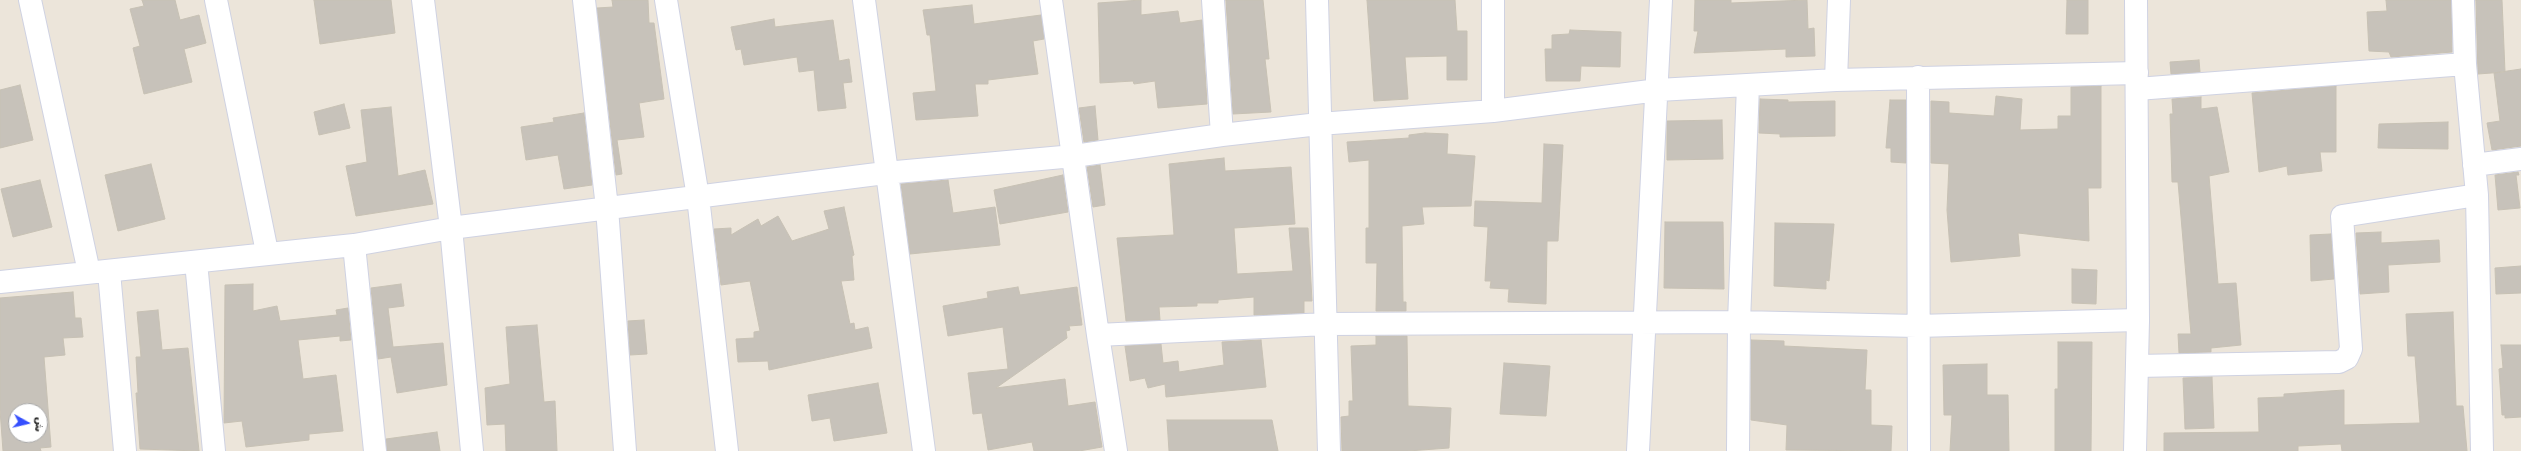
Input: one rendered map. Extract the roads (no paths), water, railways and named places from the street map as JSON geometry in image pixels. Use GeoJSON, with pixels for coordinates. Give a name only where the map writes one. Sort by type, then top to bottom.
{"type":"FeatureCollection","features":[{"type":"Feature","properties":{"kind":"street"},"geometry":{"type":"LineString","coordinates":[[30,0],[99,272],[125,451]]}},
{"type":"Feature","properties":{"kind":"street"},"geometry":{"type":"LineString","coordinates":[[216,0],[267,252]]}},
{"type":"Feature","properties":{"kind":"street"},"geometry":{"type":"LineString","coordinates":[[423,0],[451,228],[472,451]]}},
{"type":"Feature","properties":{"kind":"street"},"geometry":{"type":"LineString","coordinates":[[584,0],[607,208],[625,451]]}},
{"type":"Feature","properties":{"kind":"street"},"geometry":{"type":"LineString","coordinates":[[666,0],[698,197],[727,451]]}},
{"type":"Feature","properties":{"kind":"street"},"geometry":{"type":"LineString","coordinates":[[864,0],[885,173],[924,451]]}},
{"type":"Feature","properties":{"kind":"street"},"geometry":{"type":"LineString","coordinates":[[1052,0],[1098,335],[1116,451]]}},
{"type":"Feature","properties":{"kind":"street"},"geometry":{"type":"LineString","coordinates":[[1213,0],[1222,135]]}},
{"type":"Feature","properties":{"kind":"street"},"geometry":{"type":"LineString","coordinates":[[1317,0],[1319,124],[1330,451]]}},
{"type":"Feature","properties":{"kind":"street"},"geometry":{"type":"LineString","coordinates":[[1493,0],[1493,111]]}},
{"type":"Feature","properties":{"kind":"street"},"geometry":{"type":"LineString","coordinates":[[1638,451],[1658,90],[1661,0]]}},
{"type":"Feature","properties":{"kind":"street"},"geometry":{"type":"LineString","coordinates":[[1836,80],[1839,0]]}},
{"type":"Feature","properties":{"kind":"street"},"geometry":{"type":"LineString","coordinates":[[2135,451],[2138,366],[2136,0]]}},
{"type":"Feature","properties":{"kind":"street"},"geometry":{"type":"LineString","coordinates":[[2463,0],[2464,64],[2477,195],[2482,451]]}},
{"type":"Feature","properties":{"kind":"street"},"geometry":{"type":"LineString","coordinates":[[0,282],[196,262],[267,252],[354,245],[451,228],[885,173],[1074,156],[1222,135],[1319,124],[1493,111],[1658,90],[1918,77],[2137,81],[2464,64]]}},
{"type":"Feature","properties":{"kind":"street"},"geometry":{"type":"LineString","coordinates":[[1918,77],[1917,326],[1919,451]]}},
{"type":"Feature","properties":{"kind":"street"},"geometry":{"type":"LineString","coordinates":[[1738,451],[1738,322],[1748,85]]}},
{"type":"Feature","properties":{"kind":"street"},"geometry":{"type":"LineString","coordinates":[[2474,165],[2521,158]]}},
{"type":"Feature","properties":{"kind":"street"},"geometry":{"type":"LineString","coordinates":[[2138,366],[2339,362],[2347,358],[2351,349],[2342,216],[2477,195]]}},
{"type":"Feature","properties":{"kind":"street"},"geometry":{"type":"LineString","coordinates":[[354,245],[375,451]]}},
{"type":"Feature","properties":{"kind":"street"},"geometry":{"type":"LineString","coordinates":[[196,262],[214,451]]}},
{"type":"Feature","properties":{"kind":"street"},"geometry":{"type":"LineString","coordinates":[[1098,335],[1326,324],[1644,324],[1738,322],[1917,326],[2138,320]]}}]}
